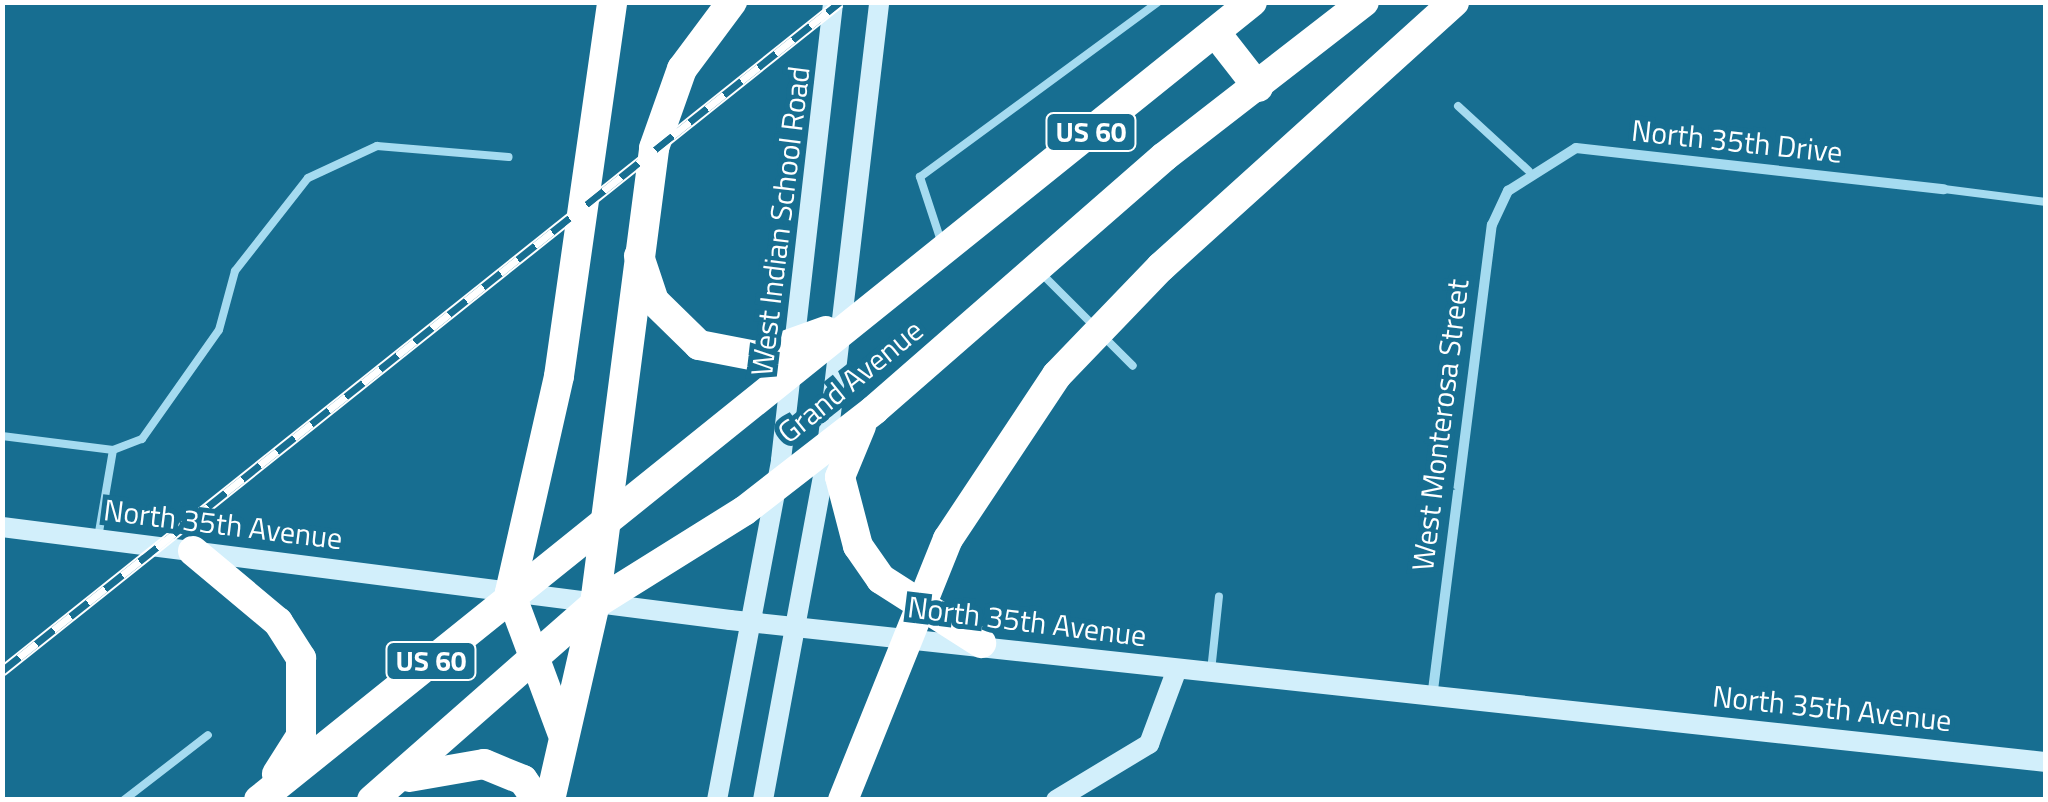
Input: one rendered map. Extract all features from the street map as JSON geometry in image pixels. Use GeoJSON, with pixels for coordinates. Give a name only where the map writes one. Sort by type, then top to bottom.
{"type":"FeatureCollection","features":[{"type":"Feature","properties":{"kind":"highway"},"geometry":{"type":"LineString","coordinates":[[562,732],[533,664],[510,592],[558,376],[612,2]]}},
{"type":"Feature","properties":{"kind":"highway"},"geometry":{"type":"LineString","coordinates":[[550,800],[562,732],[596,604],[602,521],[636,244],[667,103],[732,2]]}},
{"type":"Feature","properties":{"kind":"highway","name":"Grand Avenue"},"geometry":{"type":"LineString","coordinates":[[380,792],[533,664],[596,604],[744,511],[874,410],[1037,269],[1364,2]]}},
{"type":"Feature","properties":{"kind":"highway"},"geometry":{"type":"LineString","coordinates":[[845,794],[948,539],[1057,376],[1161,266],[1454,2]]}},
{"type":"Feature","properties":{"kind":"highway"},"geometry":{"type":"LineString","coordinates":[[1233,14],[1258,87]]}},
{"type":"Feature","properties":{"kind":"highway","name":"Grand Avenue"},"geometry":{"type":"LineString","coordinates":[[257,800],[510,592],[945,251],[1233,14]]}},
{"type":"Feature","properties":{"kind":"highway"},"geometry":{"type":"LineString","coordinates":[[636,244],[654,301],[683,334],[713,349],[775,352],[870,310]]}},
{"type":"Feature","properties":{"kind":"highway"},"geometry":{"type":"LineString","coordinates":[[874,410],[840,476],[850,530],[881,578],[981,643]]}},
{"type":"Feature","properties":{"kind":"highway"},"geometry":{"type":"LineString","coordinates":[[194,551],[278,622],[300,658],[301,736],[257,800]]}},
{"type":"Feature","properties":{"kind":"highway"},"geometry":{"type":"LineString","coordinates":[[380,792],[484,764],[523,780],[537,800]]}},
{"type":"Feature","properties":{"kind":"main road","name":"West Indian School Road"},"geometry":{"type":"LineString","coordinates":[[717,800],[806,282],[834,2]]}},
{"type":"Feature","properties":{"kind":"main road"},"geometry":{"type":"LineString","coordinates":[[763,800],[831,426],[879,2]]}},
{"type":"Feature","properties":{"kind":"main road","name":"North 35th Avenue"},"geometry":{"type":"LineString","coordinates":[[2,527],[596,604],[981,643],[1432,699],[2046,762]]}},
{"type":"Feature","properties":{"kind":"main road"},"geometry":{"type":"LineString","coordinates":[[1056,800],[1149,744],[1177,669]]}},
{"type":"Feature","properties":{"kind":"street","name":"North 35th Drive"},"geometry":{"type":"LineString","coordinates":[[1529,171],[1576,148],[1944,189]]}},
{"type":"Feature","properties":{"kind":"street","name":"West Monterosa Street"},"geometry":{"type":"LineString","coordinates":[[1432,699],[1492,225],[1529,171]]}},
{"type":"Feature","properties":{"kind":"lane"},"geometry":{"type":"LineString","coordinates":[[945,251],[920,178],[1158,2]]}},
{"type":"Feature","properties":{"kind":"lane"},"geometry":{"type":"LineString","coordinates":[[1458,106],[1529,171]]}},
{"type":"Feature","properties":{"kind":"lane"},"geometry":{"type":"LineString","coordinates":[[2,436],[113,450],[142,438],[220,330],[235,271],[308,178],[378,146],[509,157]]}},
{"type":"Feature","properties":{"kind":"lane"},"geometry":{"type":"LineString","coordinates":[[1944,189],[2046,202]]}},
{"type":"Feature","properties":{"kind":"lane"},"geometry":{"type":"LineString","coordinates":[[1037,269],[1133,366]]}},
{"type":"Feature","properties":{"kind":"lane"},"geometry":{"type":"LineString","coordinates":[[98,539],[113,450]]}},
{"type":"Feature","properties":{"kind":"lane"},"geometry":{"type":"LineString","coordinates":[[1211,673],[1219,596]]}},
{"type":"Feature","properties":{"kind":"lane"},"geometry":{"type":"LineString","coordinates":[[124,800],[208,735]]}},
{"type":"Feature","properties":{"kind":"railway"},"geometry":{"type":"LineString","coordinates":[[2,671],[840,2]]}}]}
